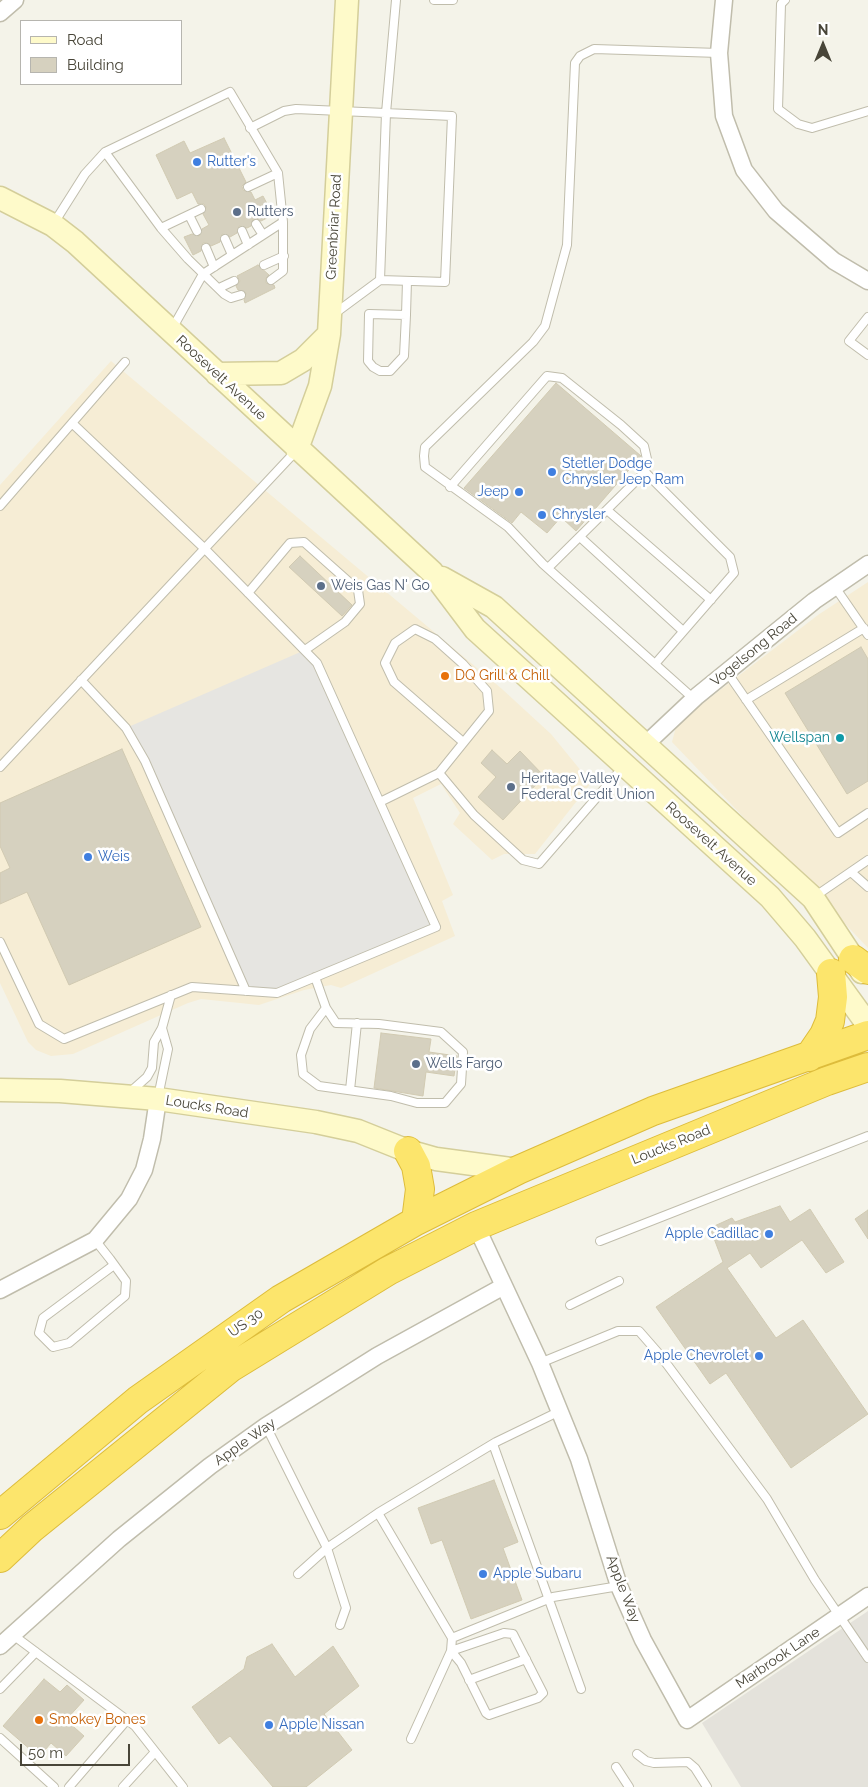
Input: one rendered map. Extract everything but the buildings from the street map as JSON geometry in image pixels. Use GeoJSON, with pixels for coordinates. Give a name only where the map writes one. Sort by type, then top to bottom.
{"type":"FeatureCollection","features":[{"type":"Feature","properties":{"kind":"highway"},"geometry":{"type":"LineString","coordinates":[[809,1057],[824,1035],[830,1021],[833,997],[855,970]]}},
{"type":"Feature","properties":{"kind":"highway","name":"US 30"},"geometry":{"type":"LineString","coordinates":[[0,1515],[138,1400],[281,1299],[416,1222],[518,1170],[653,1111],[868,1035]]}},
{"type":"Feature","properties":{"kind":"highway","name":"Loucks Road"},"geometry":{"type":"LineString","coordinates":[[476,1226],[868,1067]]}},
{"type":"Feature","properties":{"kind":"highway"},"geometry":{"type":"LineString","coordinates":[[408,1151],[416,1166],[420,1189],[416,1222]]}},
{"type":"Feature","properties":{"kind":"highway"},"geometry":{"type":"LineString","coordinates":[[0,1558],[32,1528],[230,1368],[388,1271],[476,1226]]}},
{"type":"Feature","properties":{"kind":"main road","name":"Greenbriar Road"},"geometry":{"type":"LineString","coordinates":[[297,449],[320,386],[329,325],[347,0]]}},
{"type":"Feature","properties":{"kind":"main road","name":"Roosevelt Avenue"},"geometry":{"type":"LineString","coordinates":[[0,198],[53,225],[93,257],[297,449],[432,572],[475,629],[770,897],[788,917],[855,970]]}},
{"type":"Feature","properties":{"kind":"main road"},"geometry":{"type":"LineString","coordinates":[[217,374],[267,375],[281,373],[303,360],[329,325]]}},
{"type":"Feature","properties":{"kind":"main road","name":"Roosevelt Avenue"},"geometry":{"type":"LineString","coordinates":[[432,572],[494,608],[646,744],[813,898],[855,970],[868,1025]]}},
{"type":"Feature","properties":{"kind":"main road"},"geometry":{"type":"LineString","coordinates":[[496,648],[527,661],[619,742],[638,749],[646,744]]}},
{"type":"Feature","properties":{"kind":"main road","name":"Loucks Road"},"geometry":{"type":"LineString","coordinates":[[0,1090],[60,1091],[158,1099],[316,1122],[358,1131],[408,1151],[436,1159],[518,1170]]}},
{"type":"Feature","properties":{"kind":"street"},"geometry":{"type":"LineString","coordinates":[[0,12],[15,0]]}},
{"type":"Feature","properties":{"kind":"street"},"geometry":{"type":"LineString","coordinates":[[724,0],[719,53],[724,116],[744,170],[776,211],[834,261],[868,280]]}},
{"type":"Feature","properties":{"kind":"street","name":"Vogelsong Road"},"geometry":{"type":"LineString","coordinates":[[646,744],[694,699],[727,672],[835,586],[867,566]]}},
{"type":"Feature","properties":{"kind":"street"},"geometry":{"type":"LineString","coordinates":[[0,1290],[95,1240],[129,1199],[144,1170],[152,1139],[158,1099]]}},
{"type":"Feature","properties":{"kind":"street","name":"Apple Way"},"geometry":{"type":"LineString","coordinates":[[476,1226],[540,1363],[560,1411],[579,1459],[619,1586],[642,1640],[688,1720]]}},
{"type":"Feature","properties":{"kind":"street","name":"Apple Way"},"geometry":{"type":"LineString","coordinates":[[0,1646],[119,1539],[210,1466],[266,1426],[377,1356],[504,1286]]}},
{"type":"Feature","properties":{"kind":"street","name":"Marbrook Lane"},"geometry":{"type":"LineString","coordinates":[[688,1720],[868,1596]]}},
{"type":"Feature","properties":{"kind":"lane"},"geometry":{"type":"LineString","coordinates":[[380,280],[386,113],[396,0]]}},
{"type":"Feature","properties":{"kind":"lane"},"geometry":{"type":"LineString","coordinates":[[434,0],[453,0]]}},
{"type":"Feature","properties":{"kind":"lane"},"geometry":{"type":"LineString","coordinates":[[785,0],[780,4],[778,109],[798,124],[812,128],[868,111]]}},
{"type":"Feature","properties":{"kind":"lane"},"geometry":{"type":"LineString","coordinates":[[694,699],[548,568],[508,527],[425,468],[425,447],[533,342],[545,326],[567,245],[576,63],[580,56],[594,49],[719,53]]}},
{"type":"Feature","properties":{"kind":"lane"},"geometry":{"type":"LineString","coordinates":[[53,225],[85,174],[105,152],[230,92],[278,173],[284,256],[283,271],[271,280]]}},
{"type":"Feature","properties":{"kind":"lane"},"geometry":{"type":"LineString","coordinates":[[250,128],[284,110],[296,109],[452,116],[444,282],[380,280],[329,325]]}},
{"type":"Feature","properties":{"kind":"lane"},"geometry":{"type":"LineString","coordinates":[[105,152],[161,228],[203,274],[224,294],[231,298],[241,295]]}},
{"type":"Feature","properties":{"kind":"lane"},"geometry":{"type":"LineString","coordinates":[[248,187],[278,173]]}},
{"type":"Feature","properties":{"kind":"lane"},"geometry":{"type":"LineString","coordinates":[[161,228],[201,209]]}},
{"type":"Feature","properties":{"kind":"lane"},"geometry":{"type":"LineString","coordinates":[[189,214],[197,231]]}},
{"type":"Feature","properties":{"kind":"lane"},"geometry":{"type":"LineString","coordinates":[[171,331],[203,274],[283,222]]}},
{"type":"Feature","properties":{"kind":"lane"},"geometry":{"type":"LineString","coordinates":[[256,224],[262,236]]}},
{"type":"Feature","properties":{"kind":"lane"},"geometry":{"type":"LineString","coordinates":[[242,231],[248,245]]}},
{"type":"Feature","properties":{"kind":"lane"},"geometry":{"type":"LineString","coordinates":[[225,239],[232,255]]}},
{"type":"Feature","properties":{"kind":"lane"},"geometry":{"type":"LineString","coordinates":[[206,248],[214,267]]}},
{"type":"Feature","properties":{"kind":"lane"},"geometry":{"type":"LineString","coordinates":[[264,265],[284,256]]}},
{"type":"Feature","properties":{"kind":"lane"},"geometry":{"type":"LineString","coordinates":[[219,288],[234,281]]}},
{"type":"Feature","properties":{"kind":"lane"},"geometry":{"type":"LineString","coordinates":[[406,315],[370,314],[368,361],[373,367],[390,371],[404,356],[406,315],[407,281]]}},
{"type":"Feature","properties":{"kind":"lane"},"geometry":{"type":"LineString","coordinates":[[868,317],[849,341],[868,355]]}},
{"type":"Feature","properties":{"kind":"lane"},"geometry":{"type":"LineString","coordinates":[[0,506],[125,362]]}},
{"type":"Feature","properties":{"kind":"lane"},"geometry":{"type":"LineString","coordinates":[[450,487],[547,376],[562,378],[644,446],[647,459],[645,472],[548,568]]}},
{"type":"Feature","properties":{"kind":"lane"},"geometry":{"type":"LineString","coordinates":[[0,942],[40,1024],[64,1039],[192,986],[277,993],[436,927],[317,663],[205,549],[72,423]]}},
{"type":"Feature","properties":{"kind":"lane"},"geometry":{"type":"LineString","coordinates":[[0,767],[297,449]]}},
{"type":"Feature","properties":{"kind":"lane"},"geometry":{"type":"LineString","coordinates":[[645,472],[730,557],[734,573],[654,664]]}},
{"type":"Feature","properties":{"kind":"lane"},"geometry":{"type":"LineString","coordinates":[[607,510],[710,600]]}},
{"type":"Feature","properties":{"kind":"lane"},"geometry":{"type":"LineString","coordinates":[[580,537],[683,631]]}},
{"type":"Feature","properties":{"kind":"lane"},"geometry":{"type":"LineString","coordinates":[[248,593],[290,543],[304,542],[358,590],[360,604],[345,622],[305,650]]}},
{"type":"Feature","properties":{"kind":"lane"},"geometry":{"type":"LineString","coordinates":[[746,700],[866,631],[835,586]]}},
{"type":"Feature","properties":{"kind":"lane"},"geometry":{"type":"LineString","coordinates":[[380,802],[439,773],[464,742],[489,711],[487,691],[464,664],[435,639],[415,629],[394,644],[385,663],[394,682],[464,742]]}},
{"type":"Feature","properties":{"kind":"lane"},"geometry":{"type":"LineString","coordinates":[[727,672],[838,833],[868,813]]}},
{"type":"Feature","properties":{"kind":"lane"},"geometry":{"type":"LineString","coordinates":[[81,680],[126,728],[145,761],[246,991]]}},
{"type":"Feature","properties":{"kind":"lane"},"geometry":{"type":"LineString","coordinates":[[439,773],[474,815],[516,854],[523,860],[539,864],[625,765]]}},
{"type":"Feature","properties":{"kind":"lane"},"geometry":{"type":"LineString","coordinates":[[813,898],[868,860]]}},
{"type":"Feature","properties":{"kind":"lane"},"geometry":{"type":"LineString","coordinates":[[851,872],[868,888]]}},
{"type":"Feature","properties":{"kind":"lane"},"geometry":{"type":"LineString","coordinates":[[315,977],[326,1008],[336,1022],[379,1024],[441,1032],[464,1052],[461,1084],[445,1103],[417,1103],[391,1096],[319,1086],[303,1074],[301,1055],[310,1029],[326,1008]]}},
{"type":"Feature","properties":{"kind":"lane"},"geometry":{"type":"LineString","coordinates":[[125,1096],[147,1077],[152,1068],[154,1042],[162,1028],[171,995]]}},
{"type":"Feature","properties":{"kind":"lane"},"geometry":{"type":"LineString","coordinates":[[350,1090],[357,1023]]}},
{"type":"Feature","properties":{"kind":"lane"},"geometry":{"type":"LineString","coordinates":[[158,1099],[168,1049],[162,1028]]}},
{"type":"Feature","properties":{"kind":"lane"},"geometry":{"type":"LineString","coordinates":[[600,1241],[868,1136]]}},
{"type":"Feature","properties":{"kind":"lane"},"geometry":{"type":"LineString","coordinates":[[95,1240],[114,1265],[126,1281],[125,1296],[69,1343],[53,1347],[38,1333],[43,1318],[114,1265]]}},
{"type":"Feature","properties":{"kind":"lane"},"geometry":{"type":"LineString","coordinates":[[570,1305],[618,1281]]}},
{"type":"Feature","properties":{"kind":"lane"},"geometry":{"type":"LineString","coordinates":[[540,1363],[618,1331],[639,1331],[660,1355],[767,1499],[815,1580],[868,1658]]}},
{"type":"Feature","properties":{"kind":"lane"},"geometry":{"type":"LineString","coordinates":[[298,1574],[326,1548],[378,1513],[493,1444],[560,1411]]}},
{"type":"Feature","properties":{"kind":"lane"},"geometry":{"type":"LineString","coordinates":[[266,1426],[326,1548],[346,1608],[340,1625]]}},
{"type":"Feature","properties":{"kind":"lane"},"geometry":{"type":"LineString","coordinates":[[493,1444],[581,1689]]}},
{"type":"Feature","properties":{"kind":"lane"},"geometry":{"type":"LineString","coordinates":[[378,1513],[452,1638],[451,1651],[411,1738]]}},
{"type":"Feature","properties":{"kind":"lane"},"geometry":{"type":"LineString","coordinates":[[452,1638],[548,1598],[619,1586]]}},
{"type":"Feature","properties":{"kind":"lane"},"geometry":{"type":"LineString","coordinates":[[508,1633],[515,1638],[542,1693],[538,1698],[493,1716],[486,1714],[461,1663],[451,1651],[508,1633]]}},
{"type":"Feature","properties":{"kind":"lane"},"geometry":{"type":"LineString","coordinates":[[13,1635],[135,1726],[180,1786]]}},
{"type":"Feature","properties":{"kind":"lane"},"geometry":{"type":"LineString","coordinates":[[0,1689],[36,1652]]}},
{"type":"Feature","properties":{"kind":"lane"},"geometry":{"type":"LineString","coordinates":[[469,1680],[526,1659]]}},
{"type":"Feature","properties":{"kind":"lane"},"geometry":{"type":"LineString","coordinates":[[69,1787],[127,1720]]}},
{"type":"Feature","properties":{"kind":"lane"},"geometry":{"type":"LineString","coordinates":[[0,1738],[54,1787]]}},
{"type":"Feature","properties":{"kind":"lane"},"geometry":{"type":"LineString","coordinates":[[123,1787],[155,1752]]}},
{"type":"Feature","properties":{"kind":"lane"},"geometry":{"type":"LineString","coordinates":[[636,1754],[646,1761],[654,1763],[688,1762],[695,1768],[707,1787]]}},
{"type":"Feature","properties":{"kind":"lane"},"geometry":{"type":"LineString","coordinates":[[616,1767],[629,1787]]}},
{"type":"Feature","properties":{"kind":"shaded area"},"geometry":{"type":"Polygon","coordinates":[[[111,361],[502,689],[551,734],[591,783],[535,854],[504,854],[492,860],[453,824],[460,813],[441,784],[413,798],[453,895],[442,901],[455,936],[341,988],[331,985],[304,990],[259,1005],[201,999],[73,1054],[51,1056],[36,1050],[28,1042],[0,983],[0,485],[111,361]]]}},
{"type":"Feature","properties":{"kind":"shaded area"},"geometry":{"type":"Polygon","coordinates":[[[868,582],[868,948],[672,742],[677,723],[818,615],[868,582]]]}},
{"type":"Feature","properties":{"kind":"shaded area"},"geometry":{"type":"Polygon","coordinates":[[[305,650],[317,663],[436,927],[277,993],[246,991],[126,728],[305,650]]]}},
{"type":"Feature","properties":{"kind":"shaded area"},"geometry":{"type":"Polygon","coordinates":[[[868,1611],[868,1787],[741,1787],[702,1723],[868,1611]]]}},
{"type":"Feature","properties":{"kind":"place","name":"Rutter's"},"geometry":{"type":"Point","coordinates":[197,162]}},
{"type":"Feature","properties":{"kind":"place","name":"Rutters"},"geometry":{"type":"Point","coordinates":[237,212]}},
{"type":"Feature","properties":{"kind":"place","name":"Stetler Dodge Chrysler Jeep Ram"},"geometry":{"type":"Point","coordinates":[552,472]}},
{"type":"Feature","properties":{"kind":"place","name":"Jeep"},"geometry":{"type":"Point","coordinates":[519,492]}},
{"type":"Feature","properties":{"kind":"place","name":"Chrysler"},"geometry":{"type":"Point","coordinates":[542,515]}},
{"type":"Feature","properties":{"kind":"place","name":"Weis Gas N' Go"},"geometry":{"type":"Point","coordinates":[321,586]}},
{"type":"Feature","properties":{"kind":"place","name":"DQ Grill & Chill"},"geometry":{"type":"Point","coordinates":[445,676]}},
{"type":"Feature","properties":{"kind":"place","name":"Wellspan"},"geometry":{"type":"Point","coordinates":[840,738]}},
{"type":"Feature","properties":{"kind":"place","name":"Heritage Valley Federal Credit Union"},"geometry":{"type":"Point","coordinates":[511,787]}},
{"type":"Feature","properties":{"kind":"place","name":"Weis"},"geometry":{"type":"Point","coordinates":[88,857]}},
{"type":"Feature","properties":{"kind":"place","name":"Wells Fargo"},"geometry":{"type":"Point","coordinates":[416,1064]}},
{"type":"Feature","properties":{"kind":"place","name":"Apple Cadillac"},"geometry":{"type":"Point","coordinates":[769,1234]}},
{"type":"Feature","properties":{"kind":"place","name":"Apple Chevrolet"},"geometry":{"type":"Point","coordinates":[759,1356]}},
{"type":"Feature","properties":{"kind":"place","name":"Apple Subaru"},"geometry":{"type":"Point","coordinates":[483,1574]}},
{"type":"Feature","properties":{"kind":"place","name":"Smokey Bones"},"geometry":{"type":"Point","coordinates":[39,1720]}},
{"type":"Feature","properties":{"kind":"place","name":"Apple Nissan"},"geometry":{"type":"Point","coordinates":[269,1725]}}]}
